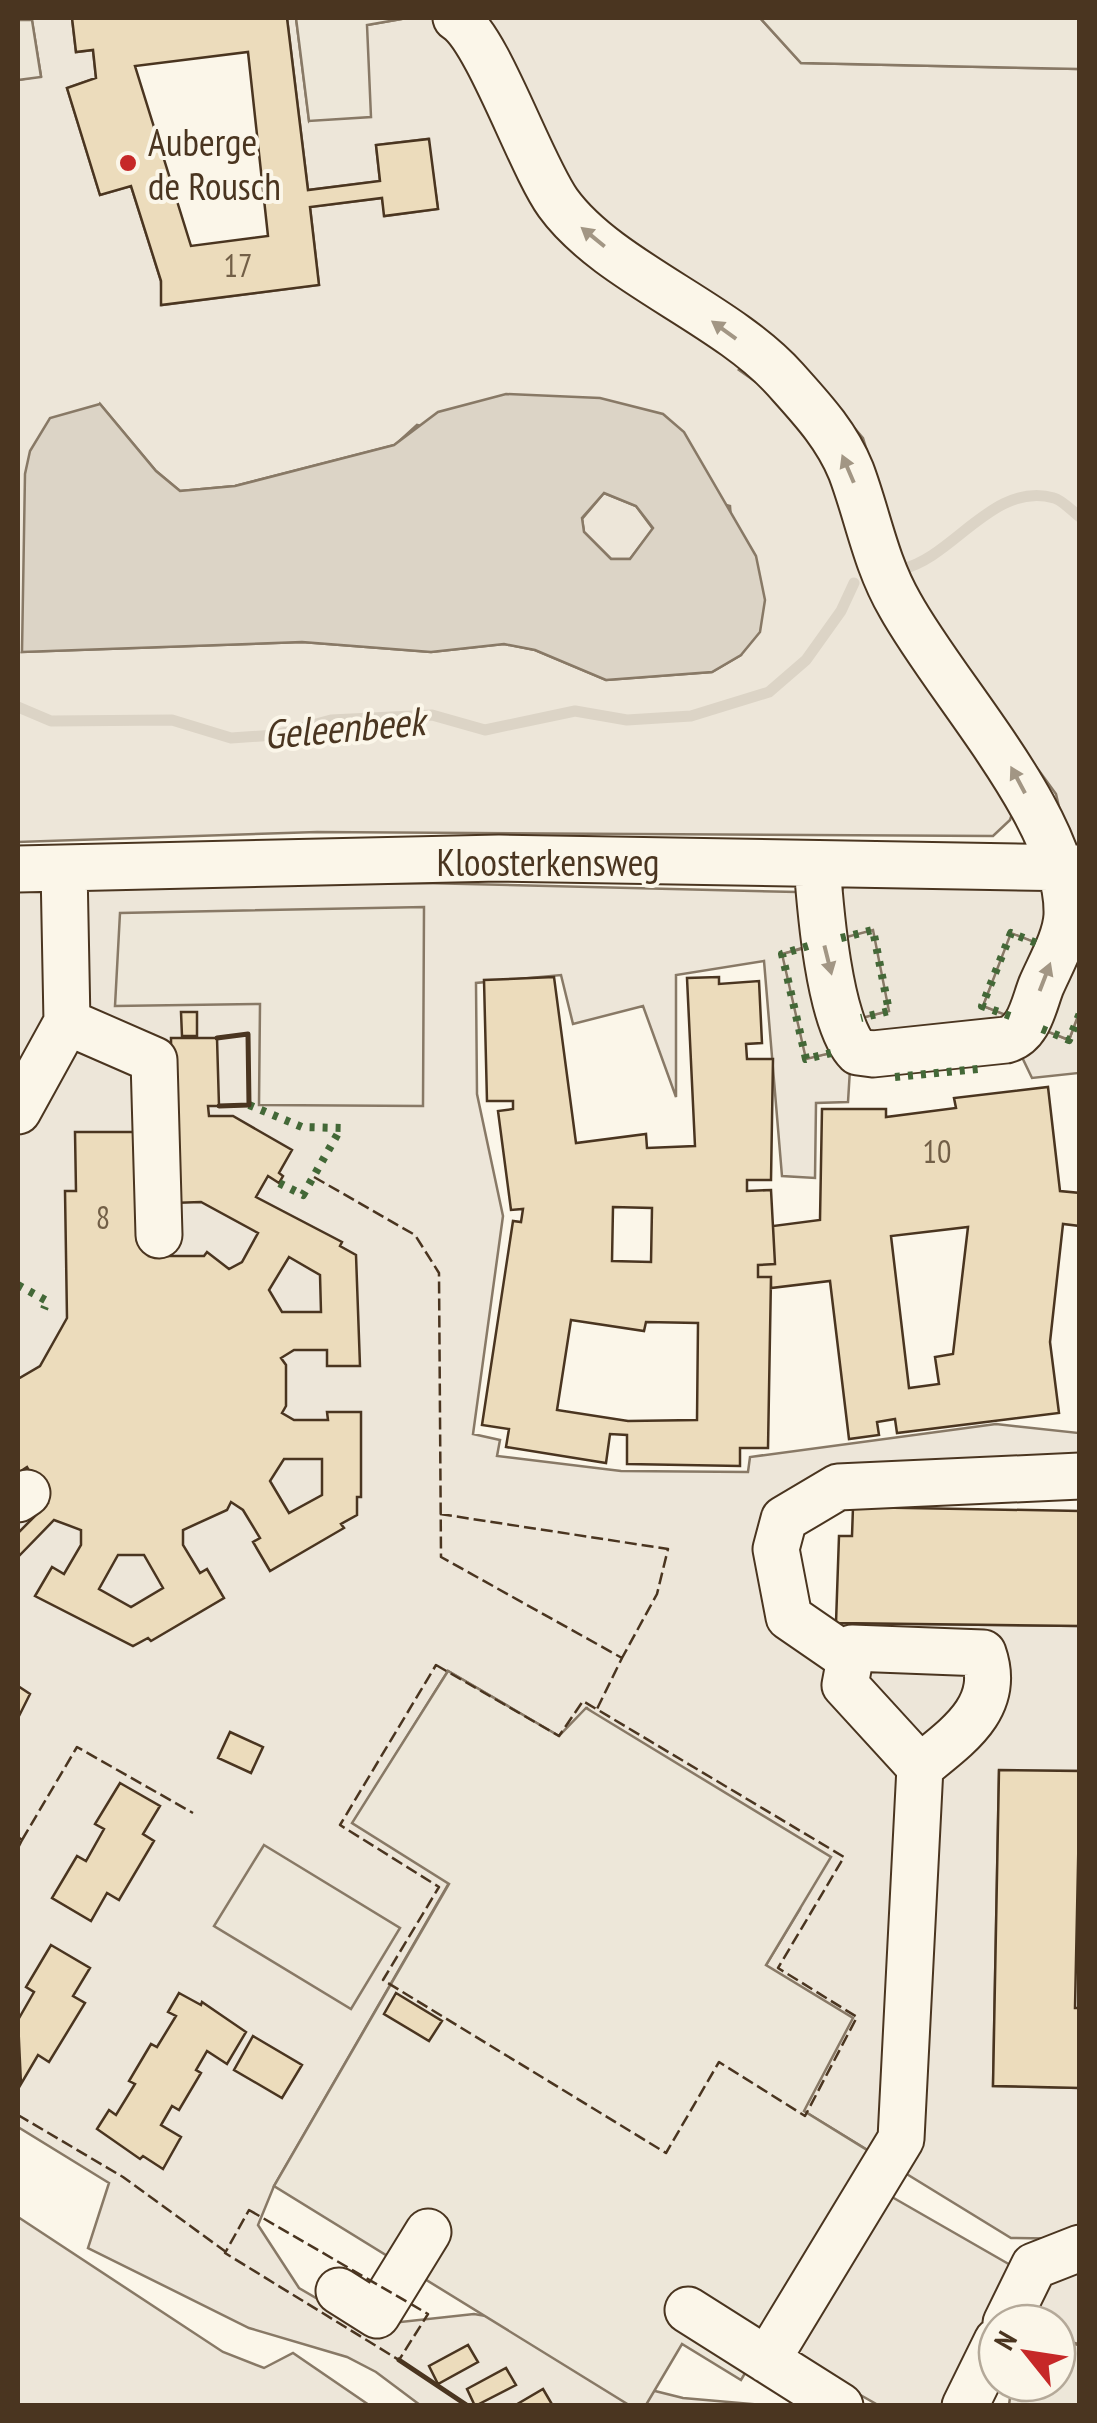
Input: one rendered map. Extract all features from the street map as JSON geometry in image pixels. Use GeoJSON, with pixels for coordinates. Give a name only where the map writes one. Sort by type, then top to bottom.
{"type":"FeatureCollection","features":[{"type":"Feature","properties":{"kind":"street"},"geometry":{"type":"LineString","coordinates":[[456,18],[482,53],[558,202],[588,235],[774,367],[829,429],[850,470],[877,562],[900,607],[953,690],[1012,769],[1069,868],[1067,919],[1024,1030],[1006,1040],[872,1054],[858,1052],[846,1035],[823,942],[817,864]]}},
{"type":"Feature","properties":{"kind":"street","name":"Kloosterkensweg"},"geometry":{"type":"LineString","coordinates":[[18,869],[499,858],[1069,868]]}},
{"type":"Feature","properties":{"kind":"street"},"geometry":{"type":"LineString","coordinates":[[18,1112],[67,1022],[64,868]]}},
{"type":"Feature","properties":{"kind":"street"},"geometry":{"type":"LineString","coordinates":[[67,1022],[154,1060],[159,1236]]}},
{"type":"Feature","properties":{"kind":"street"},"geometry":{"type":"LineString","coordinates":[[850,1659],[789,1617],[776,1549],[784,1520],[838,1486],[1080,1476]]}},
{"type":"Feature","properties":{"kind":"street"},"geometry":{"type":"LineString","coordinates":[[768,2360],[900,2138],[920,1767],[980,1712],[991,1676],[983,1652],[852,1648],[846,1685],[920,1767]]}},
{"type":"Feature","properties":{"kind":"street"},"geometry":{"type":"LineString","coordinates":[[339,2291],[376,2315],[428,2232]]}},
{"type":"Feature","properties":{"kind":"street"},"geometry":{"type":"LineString","coordinates":[[1016,2303],[1034,2266],[1080,2248]]}},
{"type":"Feature","properties":{"kind":"street"},"geometry":{"type":"LineString","coordinates":[[688,2310],[840,2406]]}},
{"type":"Feature","properties":{"kind":"street"},"geometry":{"type":"LineString","coordinates":[[965,2406],[977,2382]]}},
{"type":"Feature","properties":{"kind":"shaded area"},"geometry":{"type":"Polygon","coordinates":[[[18,18],[72,18],[76,52],[93,50],[96,78],[67,88],[100,195],[131,186],[161,281],[162,305],[319,285],[310,207],[382,198],[385,216],[438,209],[428,139],[376,145],[380,181],[308,190],[287,18],[296,18],[309,120],[367,25],[407,18],[760,18],[801,63],[1079,69],[1079,929],[1039,944],[1012,934],[983,1006],[1010,1016],[1003,1024],[868,1035],[861,1018],[888,1011],[858,967],[843,936],[839,903],[844,885],[1078,888],[1056,794],[936,629],[905,574],[863,438],[817,384],[770,347],[739,370],[800,413],[1014,808],[1010,820],[993,836],[317,832],[18,842],[18,80],[41,76],[32,21],[18,18]],[[100,404],[22,652],[302,642],[431,652],[504,644],[535,650],[606,680],[712,672],[741,655],[730,506],[417,425],[395,445],[235,486],[180,491],[156,471],[100,404]]]}},
{"type":"Feature","properties":{"kind":"shaded area"},"geometry":{"type":"Polygon","coordinates":[[[296,18],[407,18],[367,25],[371,117],[309,121],[296,18]]]}},
{"type":"Feature","properties":{"kind":"shaded area"},"geometry":{"type":"Polygon","coordinates":[[[760,18],[1079,18],[1079,69],[801,63],[760,18]]]}},
{"type":"Feature","properties":{"kind":"shaded area"},"geometry":{"type":"Polygon","coordinates":[[[18,20],[32,20],[41,77],[18,80],[18,20]]]}},
{"type":"Feature","properties":{"kind":"shaded area"},"geometry":{"type":"Polygon","coordinates":[[[506,394],[600,398],[663,414],[684,432],[756,556],[765,600],[760,632],[741,655],[712,672],[606,680],[535,650],[504,644],[431,652],[302,642],[22,652],[25,474],[30,451],[50,418],[100,404],[156,471],[180,491],[235,486],[394,445],[438,412],[506,394]],[[604,493],[582,518],[584,532],[611,559],[630,559],[653,528],[636,506],[604,493]]]}},
{"type":"Feature","properties":{"kind":"shaded area"},"geometry":{"type":"Polygon","coordinates":[[[604,493],[636,506],[653,529],[630,559],[611,559],[584,532],[582,519],[604,493]]]}},
{"type":"Feature","properties":{"kind":"shaded area"},"geometry":{"type":"Polygon","coordinates":[[[423,883],[797,892],[808,946],[783,954],[807,1058],[831,1053],[850,1069],[848,1102],[816,1103],[815,1178],[782,1176],[764,961],[676,975],[676,1097],[643,1006],[573,1024],[561,975],[476,983],[477,1094],[503,1216],[473,1434],[500,1440],[497,1456],[621,1471],[748,1472],[750,1457],[996,1424],[1079,1433],[1079,1463],[769,1513],[771,1600],[836,1623],[1079,1626],[1079,1771],[999,1771],[993,2086],[1079,2088],[1079,2344],[1077,2303],[1033,2303],[1033,2287],[1076,2239],[1011,2238],[804,2111],[766,1965],[800,1909],[587,1708],[559,1736],[448,1671],[353,1823],[449,1883],[274,2186],[258,2225],[299,2288],[364,2326],[474,2314],[492,2317],[643,2388],[683,2398],[763,2405],[420,2405],[376,2372],[347,2357],[249,2328],[88,2248],[109,2183],[18,2127],[18,887],[423,883]]]}},
{"type":"Feature","properties":{"kind":"shaded area"},"geometry":{"type":"Polygon","coordinates":[[[424,907],[423,1106],[259,1105],[260,1004],[115,1006],[120,913],[424,907]]]}},
{"type":"Feature","properties":{"kind":"shaded area"},"geometry":{"type":"Polygon","coordinates":[[[1079,929],[1079,1013],[1069,1040],[983,1006],[1011,933],[1039,944],[1079,929]]]}},
{"type":"Feature","properties":{"kind":"shaded area"},"geometry":{"type":"Polygon","coordinates":[[[873,930],[889,1011],[861,1018],[831,1053],[806,1059],[782,954],[873,930]]]}},
{"type":"Feature","properties":{"kind":"shaded area"},"geometry":{"type":"Polygon","coordinates":[[[1079,1013],[1079,1073],[1032,1078],[1020,1053],[1042,1029],[1069,1040],[1079,1013]]]}},
{"type":"Feature","properties":{"kind":"shaded area"},"geometry":{"type":"Polygon","coordinates":[[[448,1671],[559,1736],[586,1708],[831,1857],[766,1965],[853,2018],[804,2111],[875,2155],[741,2380],[682,2344],[646,2405],[629,2405],[274,2186],[449,1884],[352,1823],[448,1671]]]}},
{"type":"Feature","properties":{"kind":"shaded area"},"geometry":{"type":"Polygon","coordinates":[[[264,1845],[400,1928],[351,2009],[214,1926],[264,1845]]]}},
{"type":"Feature","properties":{"kind":"shaded area"},"geometry":{"type":"Polygon","coordinates":[[[885,2193],[1019,2270],[1000,2303],[977,2303],[977,2344],[942,2405],[878,2405],[792,2356],[885,2193]]]}},
{"type":"Feature","properties":{"kind":"shaded area"},"geometry":{"type":"Polygon","coordinates":[[[18,2217],[223,2352],[264,2368],[293,2353],[369,2405],[18,2405],[18,2217]]]}},
{"type":"Feature","properties":{"kind":"shaded area"},"geometry":{"type":"Polygon","coordinates":[[[1079,2345],[1079,2405],[1009,2405],[1077,2403],[1079,2345]]]}},
{"type":"Feature","properties":{"kind":"building","name":"Auberge de Rousch"},"geometry":{"type":"Polygon","coordinates":[[[72,18],[287,18],[308,190],[380,181],[376,145],[429,139],[438,209],[384,216],[382,198],[310,207],[319,285],[161,305],[161,281],[131,186],[100,195],[67,88],[96,78],[93,50],[76,52],[72,18]],[[248,52],[135,66],[191,246],[268,236],[248,52]]]}},
{"type":"Feature","properties":{"kind":"building"},"geometry":{"type":"Polygon","coordinates":[[[554,977],[576,1143],[646,1134],[647,1148],[695,1146],[687,978],[719,977],[719,984],[759,981],[762,1043],[746,1044],[747,1059],[773,1059],[771,1180],[747,1180],[747,1191],[771,1190],[775,1264],[758,1265],[758,1277],[771,1277],[768,1448],[740,1448],[740,1466],[627,1464],[627,1435],[610,1434],[606,1463],[506,1447],[509,1429],[482,1425],[513,1221],[521,1222],[523,1209],[511,1210],[498,1111],[513,1109],[513,1101],[487,1101],[484,980],[554,977]],[[613,1207],[612,1261],[651,1262],[652,1208],[613,1207]],[[571,1320],[557,1410],[628,1421],[697,1420],[698,1323],[646,1322],[644,1331],[571,1320]]]}},
{"type":"Feature","properties":{"kind":"building"},"geometry":{"type":"Polygon","coordinates":[[[181,1012],[197,1012],[197,1036],[182,1036],[181,1012]]]}},
{"type":"Feature","properties":{"kind":"building"},"geometry":{"type":"Polygon","coordinates":[[[171,1038],[217,1038],[219,1106],[208,1106],[209,1116],[233,1116],[292,1150],[279,1173],[283,1176],[279,1183],[268,1176],[256,1197],[342,1242],[340,1246],[356,1255],[360,1366],[327,1366],[327,1350],[294,1350],[281,1358],[286,1365],[286,1406],[282,1413],[294,1420],[328,1420],[327,1412],[361,1412],[361,1497],[357,1497],[357,1515],[341,1524],[344,1528],[270,1571],[253,1542],[260,1538],[243,1510],[231,1502],[227,1510],[183,1530],[183,1545],[200,1573],[207,1569],[224,1598],[151,1641],[148,1638],[133,1646],[35,1596],[52,1567],[64,1574],[81,1545],[81,1530],[54,1520],[18,1557],[18,1533],[48,1503],[27,1467],[18,1473],[18,1379],[40,1366],[67,1318],[65,1191],[76,1191],[75,1132],[140,1132],[148,1191],[149,1256],[204,1256],[207,1252],[229,1269],[242,1262],[258,1233],[201,1202],[172,1203],[171,1038]],[[289,1257],[269,1290],[282,1312],[321,1312],[320,1275],[289,1257]],[[284,1459],[270,1481],[289,1513],[322,1495],[322,1459],[284,1459]],[[118,1555],[99,1589],[131,1607],[163,1588],[144,1555],[118,1555]]]}},
{"type":"Feature","properties":{"kind":"building"},"geometry":{"type":"Polygon","coordinates":[[[1048,1087],[1060,1191],[1080,1193],[1080,1226],[1063,1224],[1050,1342],[1059,1413],[897,1433],[895,1419],[877,1422],[879,1435],[849,1439],[830,1281],[771,1288],[771,1277],[758,1277],[758,1265],[775,1264],[773,1226],[820,1220],[822,1109],[886,1109],[886,1117],[956,1108],[954,1098],[1048,1087]],[[968,1227],[891,1236],[909,1388],[939,1384],[935,1357],[953,1354],[968,1227]]]}},
{"type":"Feature","properties":{"kind":"building"},"geometry":{"type":"Polygon","coordinates":[[[853,1507],[1080,1511],[1080,1626],[836,1623],[839,1536],[852,1536],[853,1507]]]}},
{"type":"Feature","properties":{"kind":"building"},"geometry":{"type":"Polygon","coordinates":[[[18,1686],[30,1694],[18,1718],[18,1686]]]}},
{"type":"Feature","properties":{"kind":"building"},"geometry":{"type":"Polygon","coordinates":[[[230,1732],[263,1747],[251,1773],[218,1758],[230,1732]]]}},
{"type":"Feature","properties":{"kind":"building"},"geometry":{"type":"Polygon","coordinates":[[[999,1770],[1080,1771],[1075,2008],[1080,2008],[1080,2088],[993,2086],[999,1770]]]}},
{"type":"Feature","properties":{"kind":"building"},"geometry":{"type":"Polygon","coordinates":[[[120,1783],[160,1806],[143,1834],[154,1841],[119,1900],[107,1893],[91,1921],[52,1898],[77,1856],[86,1861],[104,1829],[95,1824],[120,1783]]]}},
{"type":"Feature","properties":{"kind":"building"},"geometry":{"type":"Polygon","coordinates":[[[51,1945],[90,1968],[73,1996],[85,2003],[49,2062],[38,2055],[21,2084],[18,2020],[34,1992],[26,1987],[51,1945]]]}},
{"type":"Feature","properties":{"kind":"building"},"geometry":{"type":"Polygon","coordinates":[[[179,1993],[201,2005],[202,2002],[246,2032],[227,2064],[207,2051],[196,2070],[201,2073],[179,2110],[172,2106],[161,2125],[181,2137],[163,2169],[143,2156],[140,2159],[97,2129],[109,2110],[116,2115],[135,2084],[129,2081],[151,2044],[157,2047],[176,2016],[168,2012],[179,1993]]]}},
{"type":"Feature","properties":{"kind":"building"},"geometry":{"type":"Polygon","coordinates":[[[396,1993],[442,2021],[429,2041],[384,2014],[396,1993]]]}},
{"type":"Feature","properties":{"kind":"building"},"geometry":{"type":"Polygon","coordinates":[[[253,2036],[302,2065],[282,2098],[234,2070],[253,2036]]]}},
{"type":"Feature","properties":{"kind":"building"},"geometry":{"type":"Polygon","coordinates":[[[468,2345],[478,2362],[438,2384],[429,2366],[468,2345]]]}},
{"type":"Feature","properties":{"kind":"building"},"geometry":{"type":"Polygon","coordinates":[[[506,2368],[516,2385],[475,2406],[467,2389],[506,2368]]]}},
{"type":"Feature","properties":{"kind":"building"},"geometry":{"type":"Polygon","coordinates":[[[543,2389],[553,2406],[514,2406],[543,2389]]]}},
{"type":"Feature","properties":{"kind":"waterway"},"geometry":{"type":"LineString","coordinates":[[902,569],[921,562],[1012,500],[1032,496],[1054,498],[1080,517]]}},
{"type":"Feature","properties":{"kind":"waterway","name":"Geleenbeek"},"geometry":{"type":"LineString","coordinates":[[18,707],[51,721],[172,720],[231,738],[275,735],[331,720],[432,715],[485,730],[575,711],[627,720],[691,716],[769,692],[806,660],[841,611],[854,583]]}},
{"type":"Feature","properties":{"kind":"hedge"},"geometry":{"type":"LineString","coordinates":[[841,938],[873,930],[889,1011],[861,1018]]}},
{"type":"Feature","properties":{"kind":"hedge"},"geometry":{"type":"LineString","coordinates":[[1010,1016],[982,1006],[1011,933],[1039,944]]}},
{"type":"Feature","properties":{"kind":"hedge"},"geometry":{"type":"LineString","coordinates":[[808,946],[782,954],[806,1059],[831,1053]]}},
{"type":"Feature","properties":{"kind":"hedge"},"geometry":{"type":"LineString","coordinates":[[1042,1029],[1069,1040],[1080,1013]]}},
{"type":"Feature","properties":{"kind":"hedge"},"geometry":{"type":"LineString","coordinates":[[895,1077],[978,1069]]}},
{"type":"Feature","properties":{"kind":"hedge"},"geometry":{"type":"LineString","coordinates":[[249,1105],[302,1127],[341,1128],[303,1195],[279,1183]]}},
{"type":"Feature","properties":{"kind":"hedge"},"geometry":{"type":"LineString","coordinates":[[18,1285],[47,1301],[44,1309]]}},
{"type":"Feature","properties":{"kind":"fence"},"geometry":{"type":"LineString","coordinates":[[314,1177],[415,1235],[439,1273],[441,1557],[622,1658],[597,1709]]}},
{"type":"Feature","properties":{"kind":"fence"},"geometry":{"type":"LineString","coordinates":[[440,1514],[668,1549],[657,1594],[622,1658]]}},
{"type":"Feature","properties":{"kind":"fence"},"geometry":{"type":"LineString","coordinates":[[436,1665],[559,1736],[583,1701],[844,1857],[778,1968],[857,2017],[805,2116],[719,2062],[666,2153],[383,1980],[439,1887],[340,1825],[436,1665]]}},
{"type":"Feature","properties":{"kind":"fence"},"geometry":{"type":"LineString","coordinates":[[22,1840],[77,1747],[193,1813]]}},
{"type":"Feature","properties":{"kind":"fence"},"geometry":{"type":"LineString","coordinates":[[18,1837],[22,1840],[18,1848]]}},
{"type":"Feature","properties":{"kind":"fence"},"geometry":{"type":"LineString","coordinates":[[18,2115],[123,2177],[226,2252]]}},
{"type":"Feature","properties":{"kind":"fence"},"geometry":{"type":"LineString","coordinates":[[249,2210],[428,2314],[399,2360],[225,2253],[249,2210]]}},
{"type":"Feature","properties":{"kind":"wall"},"geometry":{"type":"LineString","coordinates":[[217,1038],[248,1034],[249,1105],[219,1106]]}},
{"type":"Feature","properties":{"kind":"wall"},"geometry":{"type":"LineString","coordinates":[[399,2360],[468,2406]]}},
{"type":"Feature","properties":{"kind":"place","name":"Auberge de Rousch"},"geometry":{"type":"Point","coordinates":[128,163]}}]}
